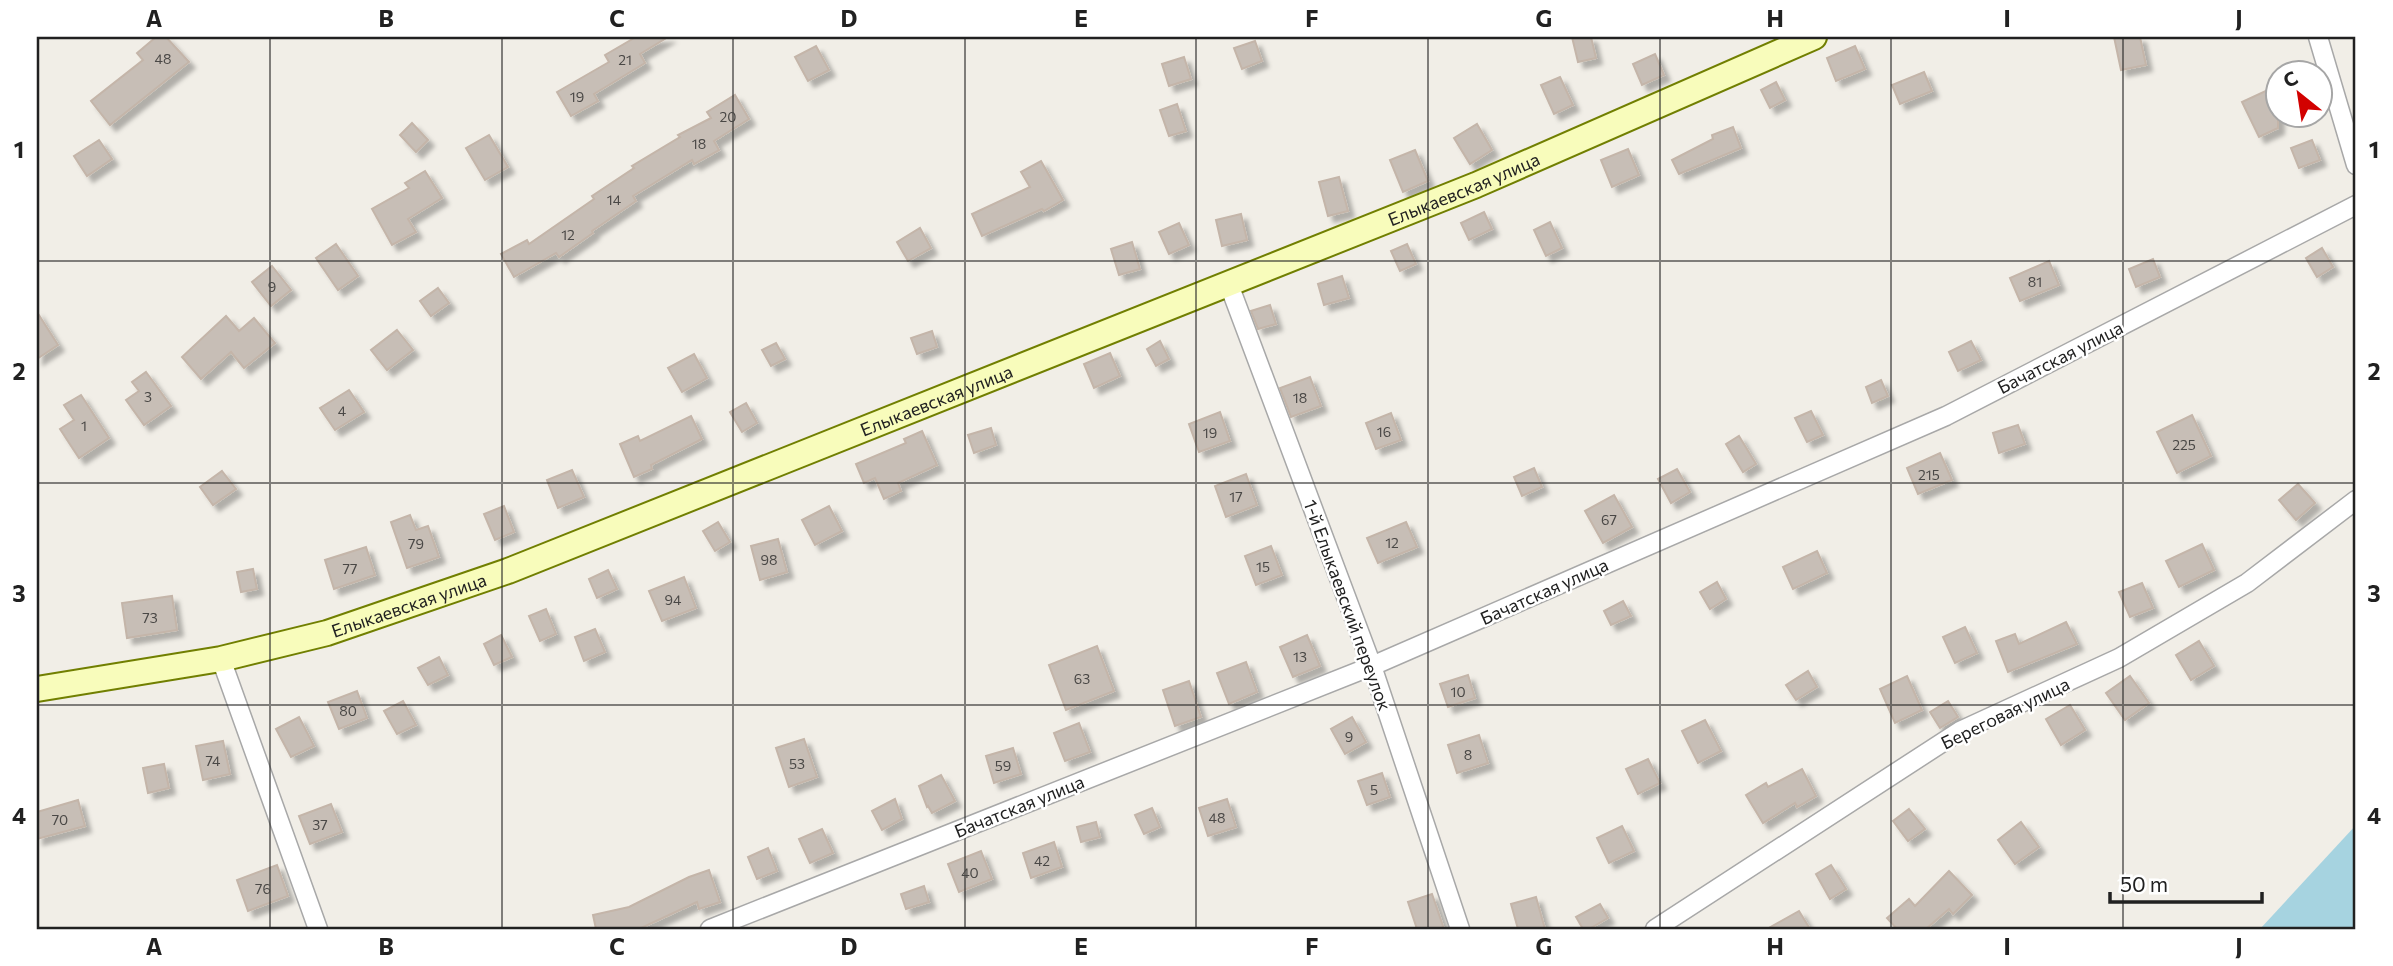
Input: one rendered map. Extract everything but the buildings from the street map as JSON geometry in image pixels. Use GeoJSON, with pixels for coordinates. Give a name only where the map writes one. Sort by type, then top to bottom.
{"type":"FeatureCollection","features":[{"type":"Feature","properties":{"kind":"street","name":"Елыкаевская улица"},"geometry":{"type":"LineString","coordinates":[[37,688],[221,659],[327,633],[509,571],[1476,185],[1814,37]]}},
{"type":"Feature","properties":{"kind":"street"},"geometry":{"type":"LineString","coordinates":[[2318,37],[2356,165]]}},
{"type":"Feature","properties":{"kind":"street","name":"Бачатская улица"},"geometry":{"type":"LineString","coordinates":[[710,929],[1372,666],[1946,416],[2356,205]]}},
{"type":"Feature","properties":{"kind":"street","name":"1-й Елыкаевский переулок"},"geometry":{"type":"LineString","coordinates":[[1228,282],[1372,666],[1460,929]]}},
{"type":"Feature","properties":{"kind":"street","name":"Береговая улица"},"geometry":{"type":"LineString","coordinates":[[1655,929],[1960,731],[2119,657],[2247,583],[2356,500]]}},
{"type":"Feature","properties":{"kind":"street"},"geometry":{"type":"LineString","coordinates":[[221,659],[318,929]]}},
{"type":"Feature","properties":{"kind":"water"},"geometry":{"type":"Polygon","coordinates":[[[2356,825],[2356,929],[2260,929],[2356,825]]]}}]}
